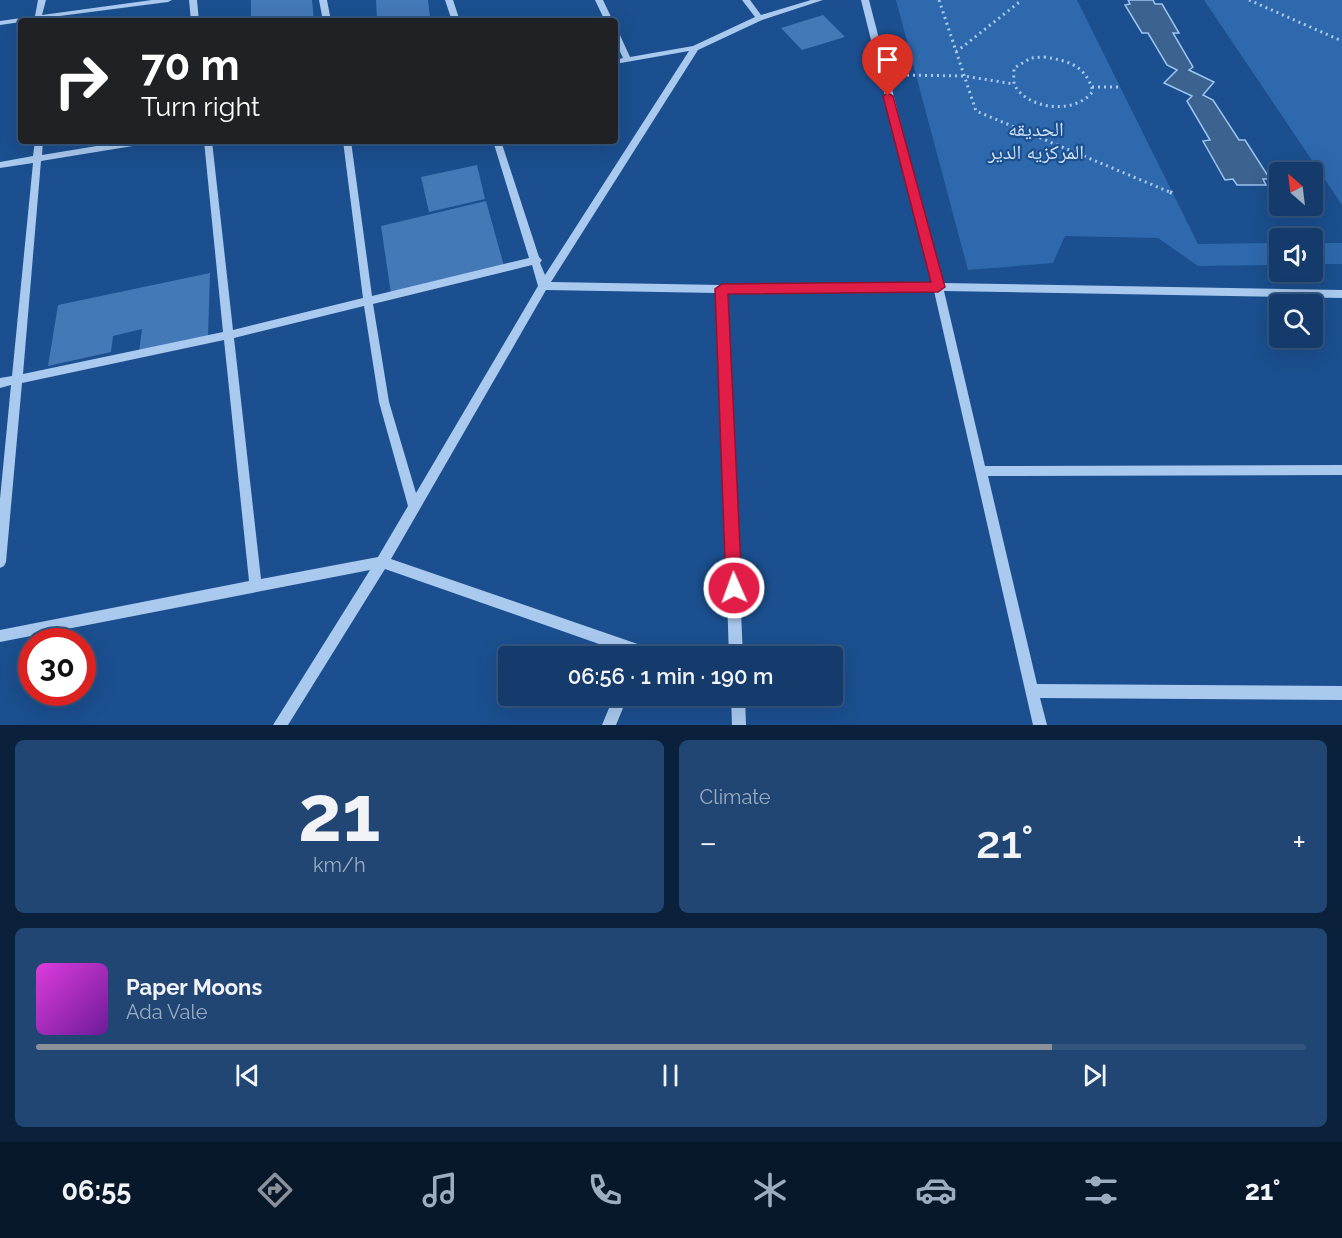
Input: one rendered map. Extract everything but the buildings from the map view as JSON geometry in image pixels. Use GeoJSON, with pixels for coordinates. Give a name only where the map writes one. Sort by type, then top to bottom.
{"type":"FeatureCollection","features":[{"type":"Feature","properties":{"kind":"street"},"geometry":{"type":"LineString","coordinates":[[38,17],[42,0]]}},
{"type":"Feature","properties":{"kind":"street"},"geometry":{"type":"LineString","coordinates":[[32,18],[50,18],[168,0]]}},
{"type":"Feature","properties":{"kind":"street"},"geometry":{"type":"LineString","coordinates":[[193,0],[195,18]]}},
{"type":"Feature","properties":{"kind":"street"},"geometry":{"type":"LineString","coordinates":[[323,0],[326,18]]}},
{"type":"Feature","properties":{"kind":"street"},"geometry":{"type":"LineString","coordinates":[[449,0],[455,18]]}},
{"type":"Feature","properties":{"kind":"street"},"geometry":{"type":"LineString","coordinates":[[599,0],[608,18]]}},
{"type":"Feature","properties":{"kind":"street"},"geometry":{"type":"LineString","coordinates":[[746,0],[759,18]]}},
{"type":"Feature","properties":{"kind":"street"},"geometry":{"type":"LineString","coordinates":[[618,62],[695,48],[759,18],[819,0]]}},
{"type":"Feature","properties":{"kind":"street"},"geometry":{"type":"LineString","coordinates":[[865,0],[882,75],[938,287],[1040,725]]}},
{"type":"Feature","properties":{"kind":"street"},"geometry":{"type":"LineString","coordinates":[[0,23],[18,20]]}},
{"type":"Feature","properties":{"kind":"street"},"geometry":{"type":"LineString","coordinates":[[618,39],[628,60]]}},
{"type":"Feature","properties":{"kind":"street"},"geometry":{"type":"LineString","coordinates":[[280,725],[382,562],[543,286],[695,48]]}},
{"type":"Feature","properties":{"kind":"street"},"geometry":{"type":"LineString","coordinates":[[0,562],[39,144]]}},
{"type":"Feature","properties":{"kind":"street"},"geometry":{"type":"LineString","coordinates":[[0,165],[128,144]]}},
{"type":"Feature","properties":{"kind":"street"},"geometry":{"type":"LineString","coordinates":[[208,144],[256,586]]}},
{"type":"Feature","properties":{"kind":"street"},"geometry":{"type":"LineString","coordinates":[[347,144],[384,402],[414,507]]}},
{"type":"Feature","properties":{"kind":"street"},"geometry":{"type":"LineString","coordinates":[[498,144],[537,260],[543,286]]}},
{"type":"Feature","properties":{"kind":"street"},"geometry":{"type":"LineString","coordinates":[[0,383],[229,335],[537,260]]}},
{"type":"Feature","properties":{"kind":"street"},"geometry":{"type":"LineString","coordinates":[[543,286],[722,289],[938,287],[1342,294]]}},
{"type":"Feature","properties":{"kind":"street"},"geometry":{"type":"LineString","coordinates":[[722,289],[736,646]]}},
{"type":"Feature","properties":{"kind":"street"},"geometry":{"type":"LineString","coordinates":[[981,471],[1342,470]]}},
{"type":"Feature","properties":{"kind":"street"},"geometry":{"type":"LineString","coordinates":[[0,636],[382,562],[614,646]]}},
{"type":"Feature","properties":{"kind":"street"},"geometry":{"type":"LineString","coordinates":[[1032,691],[1342,693]]}},
{"type":"Feature","properties":{"kind":"street"},"geometry":{"type":"LineString","coordinates":[[609,725],[617,706]]}},
{"type":"Feature","properties":{"kind":"street"},"geometry":{"type":"LineString","coordinates":[[738,706],[739,725]]}},
{"type":"Feature","properties":{"kind":"path"},"geometry":{"type":"LineString","coordinates":[[939,0],[976,111],[1172,193]]}},
{"type":"Feature","properties":{"kind":"path"},"geometry":{"type":"LineString","coordinates":[[956,52],[1022,0]]}},
{"type":"Feature","properties":{"kind":"path"},"geometry":{"type":"LineString","coordinates":[[1249,0],[1342,41]]}},
{"type":"Feature","properties":{"kind":"path"},"geometry":{"type":"LineString","coordinates":[[1044,57],[1057,59],[1081,70],[1092,87],[1092,94],[1087,101],[1067,108],[1041,104],[1029,99],[1014,84],[1012,76],[1014,68],[1031,58],[1044,57]]}},
{"type":"Feature","properties":{"kind":"path"},"geometry":{"type":"LineString","coordinates":[[882,75],[964,76],[1014,84]]}},
{"type":"Feature","properties":{"kind":"path"},"geometry":{"type":"LineString","coordinates":[[1092,87],[1120,87]]}},
{"type":"Feature","properties":{"kind":"green space","name":"الحديقه المركزيه الدير"},"geometry":{"type":"Polygon","coordinates":[[[896,0],[1077,0],[1198,244],[1269,243],[1269,265],[1198,266],[1158,238],[1065,236],[1053,263],[968,270],[896,0]]]}},
{"type":"Feature","properties":{"kind":"green space"},"geometry":{"type":"Polygon","coordinates":[[[1204,0],[1342,0],[1342,205],[1323,177],[1323,162],[1313,162],[1204,0]]]}},
{"type":"Feature","properties":{"kind":"green space"},"geometry":{"type":"Polygon","coordinates":[[[1323,243],[1342,243],[1342,264],[1323,264],[1323,243]]]}},
{"type":"Feature","properties":{"kind":"shaded area"},"geometry":{"type":"Polygon","coordinates":[[[1128,0],[1153,0],[1155,4],[1162,4],[1179,33],[1173,33],[1193,67],[1189,70],[1214,82],[1203,95],[1213,100],[1239,140],[1245,140],[1269,177],[1263,179],[1266,185],[1237,185],[1233,179],[1225,180],[1203,141],[1210,140],[1187,101],[1192,96],[1164,83],[1177,70],[1167,65],[1148,33],[1142,33],[1125,5],[1130,4],[1128,0]]]}},
{"type":"Feature","properties":{"kind":"route"},"geometry":{"type":"LineString","coordinates":[[734,588],[722,289],[938,287],[888,96]]}}]}
